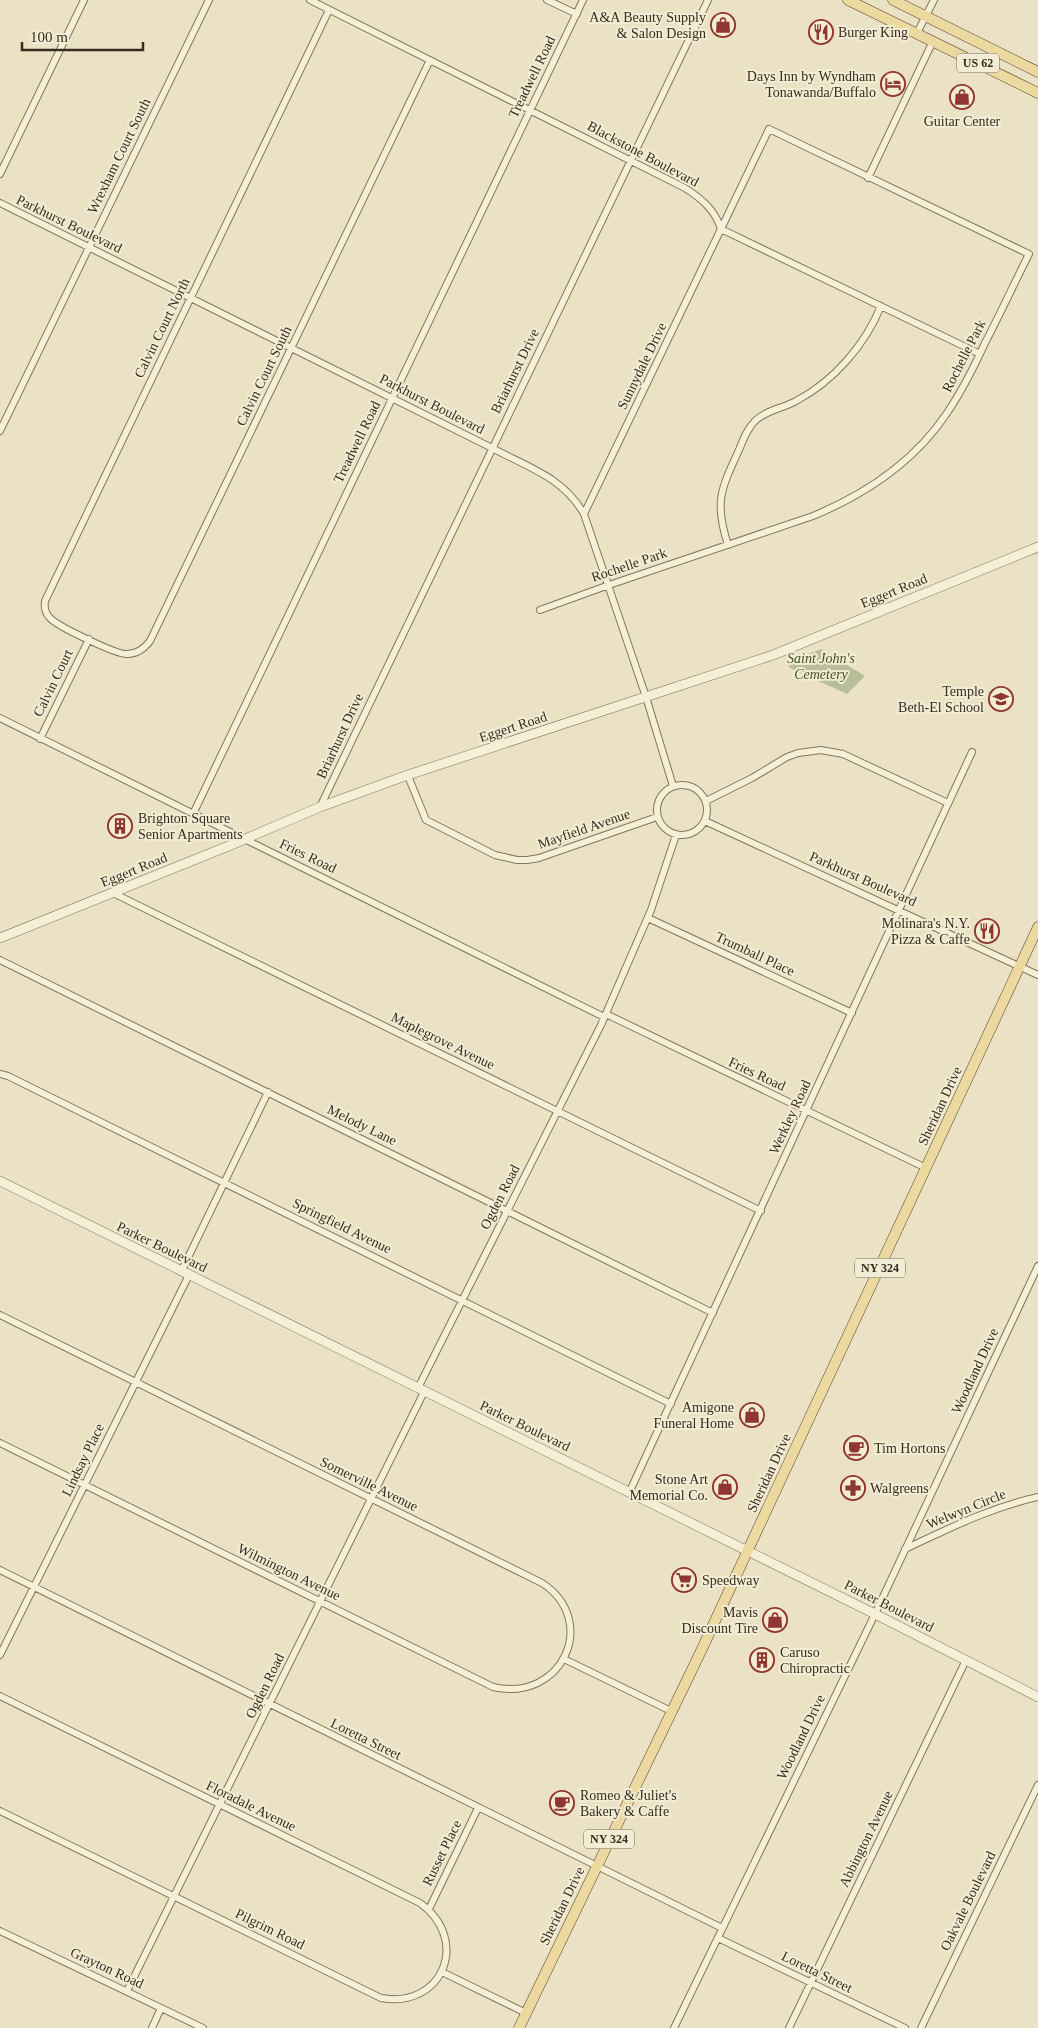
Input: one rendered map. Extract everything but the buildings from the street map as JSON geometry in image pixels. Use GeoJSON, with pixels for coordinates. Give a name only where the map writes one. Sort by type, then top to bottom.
{"type":"FeatureCollection","features":[{"type":"Feature","properties":{"kind":"main road","name":"US 62"},"geometry":{"type":"LineString","coordinates":[[848,0],[1038,93]]}},
{"type":"Feature","properties":{"kind":"main road","name":"US 62"},"geometry":{"type":"LineString","coordinates":[[893,0],[1038,72]]}},
{"type":"Feature","properties":{"kind":"main road","name":"Sheridan Drive"},"geometry":{"type":"LineString","coordinates":[[519,2028],[671,1711],[702,1651],[1038,927]]}},
{"type":"Feature","properties":{"kind":"street"},"geometry":{"type":"LineString","coordinates":[[0,174],[84,0]]}},
{"type":"Feature","properties":{"kind":"street","name":"Wrexham Court South"},"geometry":{"type":"LineString","coordinates":[[0,432],[209,0]]}},
{"type":"Feature","properties":{"kind":"street","name":"Blackstone Boulevard"},"geometry":{"type":"LineString","coordinates":[[310,0],[696,195],[713,211],[721,229]]}},
{"type":"Feature","properties":{"kind":"street"},"geometry":{"type":"LineString","coordinates":[[547,0],[577,14]]}},
{"type":"Feature","properties":{"kind":"street","name":"Treadwell Road"},"geometry":{"type":"LineString","coordinates":[[193,814],[583,0]]}},
{"type":"Feature","properties":{"kind":"street","name":"Briarhurst Drive"},"geometry":{"type":"LineString","coordinates":[[320,807],[708,0]]}},
{"type":"Feature","properties":{"kind":"street"},"geometry":{"type":"LineString","coordinates":[[918,33],[934,0]]}},
{"type":"Feature","properties":{"kind":"street","name":"Calvin Court North"},"geometry":{"type":"LineString","coordinates":[[89,639],[53,621],[45,611],[45,601],[329,10]]}},
{"type":"Feature","properties":{"kind":"street"},"geometry":{"type":"LineString","coordinates":[[868,178],[933,40]]}},
{"type":"Feature","properties":{"kind":"street","name":"Calvin Court South"},"geometry":{"type":"LineString","coordinates":[[89,639],[118,654],[126,655],[140,651],[150,641],[430,60]]}},
{"type":"Feature","properties":{"kind":"street","name":"Rochelle Park"},"geometry":{"type":"LineString","coordinates":[[540,610],[837,506],[881,480],[911,456],[947,414],[980,354],[1029,254],[769,129],[721,229]]}},
{"type":"Feature","properties":{"kind":"street","name":"Parkhurst Boulevard"},"geometry":{"type":"LineString","coordinates":[[0,203],[492,448],[561,485],[578,503],[584,514],[646,697],[673,786]]}},
{"type":"Feature","properties":{"kind":"street"},"geometry":{"type":"LineString","coordinates":[[721,229],[980,354]]}},
{"type":"Feature","properties":{"kind":"street","name":"Sunnydale Drive"},"geometry":{"type":"LineString","coordinates":[[584,514],[721,229]]}},
{"type":"Feature","properties":{"kind":"street"},"geometry":{"type":"LineString","coordinates":[[728,545],[721,518],[721,494],[723,483],[749,429],[761,416],[798,400],[839,370],[860,345],[881,306]]}},
{"type":"Feature","properties":{"kind":"street","name":"Eggert Road"},"geometry":{"type":"LineString","coordinates":[[0,938],[320,807],[773,655],[1038,547]]}},
{"type":"Feature","properties":{"kind":"street","name":"Calvin Court"},"geometry":{"type":"LineString","coordinates":[[40,738],[89,639]]}},
{"type":"Feature","properties":{"kind":"street","name":"Fries Road"},"geometry":{"type":"LineString","coordinates":[[0,718],[605,1015],[926,1168]]}},
{"type":"Feature","properties":{"kind":"street"},"geometry":{"type":"LineString","coordinates":[[706,801],[752,778],[787,757],[798,753],[821,750],[843,754],[948,803]]}},
{"type":"Feature","properties":{"kind":"street","name":"Werkley Road"},"geometry":{"type":"LineString","coordinates":[[629,1492],[714,1313],[972,752]]}},
{"type":"Feature","properties":{"kind":"street","name":"Mayfield Avenue"},"geometry":{"type":"LineString","coordinates":[[408,776],[426,820],[495,854],[517,860],[539,858],[657,817]]}},
{"type":"Feature","properties":{"kind":"street"},"geometry":{"type":"LineString","coordinates":[[673,786],[690,786],[700,792],[706,801],[707,814],[705,821],[696,831],[690,834],[676,835],[664,829],[657,817],[657,806],[660,796],[673,786]]}},
{"type":"Feature","properties":{"kind":"street","name":"Parkhurst Boulevard"},"geometry":{"type":"LineString","coordinates":[[705,821],[1038,975]]}},
{"type":"Feature","properties":{"kind":"street","name":"Ogden Road"},"geometry":{"type":"LineString","coordinates":[[127,1991],[371,1499],[463,1300],[605,1015],[648,918],[676,835]]}},
{"type":"Feature","properties":{"kind":"street","name":"Maplegrove Avenue"},"geometry":{"type":"LineString","coordinates":[[113,893],[761,1211]]}},
{"type":"Feature","properties":{"kind":"street","name":"Trumball Place"},"geometry":{"type":"LineString","coordinates":[[648,918],[852,1013]]}},
{"type":"Feature","properties":{"kind":"street","name":"Melody Lane"},"geometry":{"type":"LineString","coordinates":[[0,960],[714,1313]]}},
{"type":"Feature","properties":{"kind":"street","name":"Springfield Avenue"},"geometry":{"type":"LineString","coordinates":[[0,1074],[8,1076],[224,1182],[671,1404]]}},
{"type":"Feature","properties":{"kind":"street","name":"Lindsay Place"},"geometry":{"type":"LineString","coordinates":[[0,1655],[135,1382],[185,1274],[224,1182],[268,1092]]}},
{"type":"Feature","properties":{"kind":"street","name":"Parker Boulevard"},"geometry":{"type":"LineString","coordinates":[[0,1182],[875,1614],[1038,1697]]}},
{"type":"Feature","properties":{"kind":"street","name":"Woodland Drive"},"geometry":{"type":"LineString","coordinates":[[674,2028],[875,1614],[1038,1266]]}},
{"type":"Feature","properties":{"kind":"street","name":"Somerville Avenue"},"geometry":{"type":"LineString","coordinates":[[0,1315],[550,1588],[562,1604],[569,1626],[568,1648],[564,1660]]}},
{"type":"Feature","properties":{"kind":"street","name":"Wilmington Avenue"},"geometry":{"type":"LineString","coordinates":[[0,1443],[492,1686],[504,1689],[524,1689],[535,1685],[555,1672],[564,1660]]}},
{"type":"Feature","properties":{"kind":"street","name":"Welwyn Circle"},"geometry":{"type":"LineString","coordinates":[[905,1549],[977,1515],[1015,1502],[1038,1497]]}},
{"type":"Feature","properties":{"kind":"street","name":"Loretta Street"},"geometry":{"type":"LineString","coordinates":[[0,1570],[722,1928]]}},
{"type":"Feature","properties":{"kind":"street"},"geometry":{"type":"LineString","coordinates":[[564,1660],[671,1711]]}},
{"type":"Feature","properties":{"kind":"street","name":"Abbington Avenue"},"geometry":{"type":"LineString","coordinates":[[789,2028],[966,1660]]}},
{"type":"Feature","properties":{"kind":"street","name":"Floradale Avenue"},"geometry":{"type":"LineString","coordinates":[[0,1696],[420,1903],[429,1909],[440,1924],[447,1944],[447,1955],[442,1972]]}},
{"type":"Feature","properties":{"kind":"street","name":"Oakvale Boulevard"},"geometry":{"type":"LineString","coordinates":[[922,2028],[1038,1785]]}},
{"type":"Feature","properties":{"kind":"street","name":"Russet Place"},"geometry":{"type":"LineString","coordinates":[[429,1909],[478,1808]]}},
{"type":"Feature","properties":{"kind":"street","name":"Pilgrim Road"},"geometry":{"type":"LineString","coordinates":[[0,1810],[380,1998],[400,1999],[418,1994],[432,1985],[442,1972]]}},
{"type":"Feature","properties":{"kind":"street","name":"Grayton Road"},"geometry":{"type":"LineString","coordinates":[[0,1931],[203,2028]]}},
{"type":"Feature","properties":{"kind":"street","name":"Loretta Street"},"geometry":{"type":"LineString","coordinates":[[718,1938],[905,2028]]}},
{"type":"Feature","properties":{"kind":"street"},"geometry":{"type":"LineString","coordinates":[[442,1972],[526,2013]]}},
{"type":"Feature","properties":{"kind":"street"},"geometry":{"type":"LineString","coordinates":[[152,2028],[161,2008]]}},
{"type":"Feature","properties":{"kind":"green space","name":"Saint John's Cemetery"},"geometry":{"type":"Polygon","coordinates":[[[821,649],[865,676],[847,694],[790,668],[788,662],[821,649]]]}},
{"type":"Feature","properties":{"kind":"place","name":"A&A Beauty Supply & Salon Design"},"geometry":{"type":"Point","coordinates":[723,25]}},
{"type":"Feature","properties":{"kind":"place","name":"Burger King"},"geometry":{"type":"Point","coordinates":[821,32]}},
{"type":"Feature","properties":{"kind":"place","name":"Days Inn by Wyndham Tonawanda/Buffalo"},"geometry":{"type":"Point","coordinates":[893,84]}},
{"type":"Feature","properties":{"kind":"place","name":"Guitar Center"},"geometry":{"type":"Point","coordinates":[962,97]}},
{"type":"Feature","properties":{"kind":"place","name":"Temple Beth-El School"},"geometry":{"type":"Point","coordinates":[1001,699]}},
{"type":"Feature","properties":{"kind":"place","name":"Brighton Square Senior Apartments"},"geometry":{"type":"Point","coordinates":[120,826]}},
{"type":"Feature","properties":{"kind":"place","name":"Molinara's N.Y. Pizza & Caffe"},"geometry":{"type":"Point","coordinates":[987,931]}},
{"type":"Feature","properties":{"kind":"place","name":"Amigone Funeral Home"},"geometry":{"type":"Point","coordinates":[752,1415]}},
{"type":"Feature","properties":{"kind":"place","name":"Tim Hortons"},"geometry":{"type":"Point","coordinates":[856,1448]}},
{"type":"Feature","properties":{"kind":"place","name":"Stone Art Memorial Co."},"geometry":{"type":"Point","coordinates":[725,1487]}},
{"type":"Feature","properties":{"kind":"place","name":"Walgreens"},"geometry":{"type":"Point","coordinates":[853,1488]}},
{"type":"Feature","properties":{"kind":"place","name":"Speedway"},"geometry":{"type":"Point","coordinates":[684,1580]}},
{"type":"Feature","properties":{"kind":"place","name":"Mavis Discount Tire"},"geometry":{"type":"Point","coordinates":[775,1620]}},
{"type":"Feature","properties":{"kind":"place","name":"Caruso Chiropractic"},"geometry":{"type":"Point","coordinates":[762,1660]}},
{"type":"Feature","properties":{"kind":"place","name":"Romeo & Juliet's Bakery & Caffe"},"geometry":{"type":"Point","coordinates":[562,1803]}}]}
